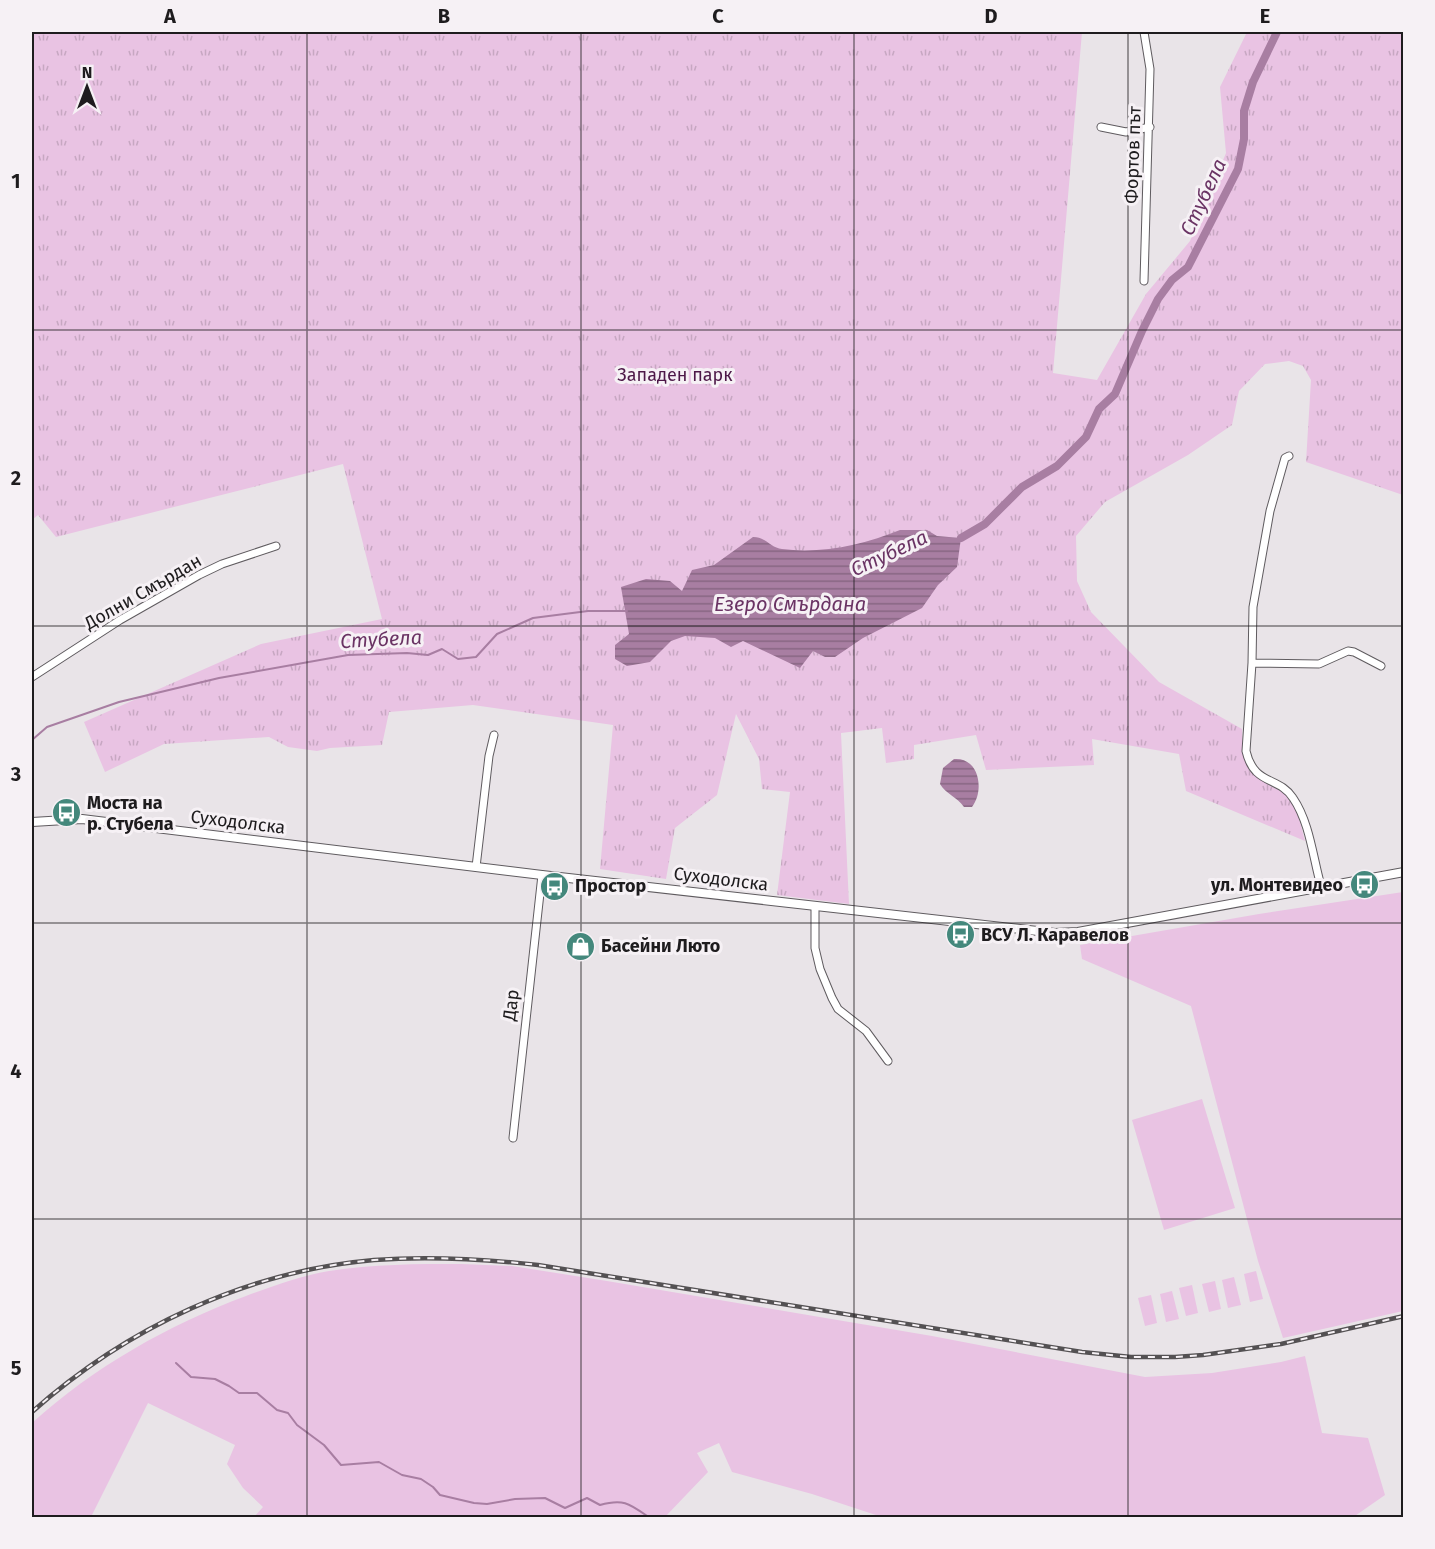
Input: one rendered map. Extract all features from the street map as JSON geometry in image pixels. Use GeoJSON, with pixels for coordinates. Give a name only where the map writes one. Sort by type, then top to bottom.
{"type":"FeatureCollection","features":[{"type":"Feature","properties":{"kind":"street","name":"Фортов път"},"geometry":{"type":"LineString","coordinates":[[1144,32],[1150,69],[1144,281]]}},
{"type":"Feature","properties":{"kind":"street"},"geometry":{"type":"LineString","coordinates":[[1101,127],[1126,132],[1150,127]]}},
{"type":"Feature","properties":{"kind":"street"},"geometry":{"type":"LineString","coordinates":[[1289,456],[1285,458],[1270,512],[1253,607],[1246,752],[1248,762],[1257,774],[1289,793],[1293,798],[1303,817],[1321,886]]}},
{"type":"Feature","properties":{"kind":"street","name":"Долни Смърдан"},"geometry":{"type":"LineString","coordinates":[[32,677],[120,620],[199,575],[222,564],[276,546]]}},
{"type":"Feature","properties":{"kind":"street"},"geometry":{"type":"LineString","coordinates":[[1252,663],[1319,664],[1348,651],[1381,666]]}},
{"type":"Feature","properties":{"kind":"street"},"geometry":{"type":"LineString","coordinates":[[476,867],[489,756],[494,735]]}},
{"type":"Feature","properties":{"kind":"street","name":"Суходолска"},"geometry":{"type":"LineString","coordinates":[[32,822],[82,819],[815,907],[1055,933],[1078,932],[1404,872]]}},
{"type":"Feature","properties":{"kind":"street","name":"Дар"},"geometry":{"type":"LineString","coordinates":[[513,1137],[542,875]]}},
{"type":"Feature","properties":{"kind":"street"},"geometry":{"type":"LineString","coordinates":[[815,907],[815,948],[820,969],[832,998],[838,1009],[866,1030],[888,1061]]}},
{"type":"Feature","properties":{"kind":"green space","name":"Западен парк"},"geometry":{"type":"Polygon","coordinates":[[[32,32],[1082,32],[1053,373],[1097,380],[1146,294],[1190,241],[1226,153],[1220,87],[1247,32],[1403,32],[1403,495],[1306,462],[1311,380],[1303,366],[1289,361],[1265,364],[1239,391],[1232,425],[1188,455],[1105,502],[1076,536],[1077,581],[1091,612],[1159,682],[1242,729],[1246,763],[1262,781],[1289,797],[1297,812],[1305,841],[1186,791],[1179,754],[1092,739],[1094,765],[986,770],[976,735],[914,745],[914,759],[886,763],[882,728],[841,733],[849,904],[777,895],[790,792],[762,789],[759,759],[736,714],[717,795],[675,828],[666,879],[600,869],[613,725],[473,705],[389,712],[382,745],[317,751],[288,747],[269,737],[164,744],[105,772],[84,722],[261,644],[382,619],[343,464],[56,537],[38,515],[32,520],[32,32]]]}},
{"type":"Feature","properties":{"kind":"green space"},"geometry":{"type":"Polygon","coordinates":[[[1403,892],[1403,1311],[1283,1338],[1258,1261],[1191,1006],[1082,959],[1080,945],[1403,892]]]}},
{"type":"Feature","properties":{"kind":"green space"},"geometry":{"type":"Polygon","coordinates":[[[1202,1099],[1235,1208],[1164,1230],[1132,1120],[1202,1099]]]}},
{"type":"Feature","properties":{"kind":"green space"},"geometry":{"type":"Polygon","coordinates":[[[461,1264],[512,1266],[607,1281],[932,1336],[1145,1377],[1212,1373],[1305,1356],[1322,1433],[1368,1438],[1385,1495],[1352,1518],[882,1517],[812,1494],[732,1472],[719,1443],[697,1453],[708,1472],[665,1517],[254,1517],[263,1507],[243,1488],[227,1464],[235,1445],[148,1403],[91,1517],[32,1517],[32,1423],[81,1384],[133,1349],[217,1307],[308,1276],[362,1267],[461,1264]]]}},
{"type":"Feature","properties":{"kind":"green space"},"geometry":{"type":"Polygon","coordinates":[[[1256,1271],[1263,1299],[1250,1302],[1244,1274],[1256,1271]]]}},
{"type":"Feature","properties":{"kind":"green space"},"geometry":{"type":"Polygon","coordinates":[[[1234,1277],[1241,1305],[1228,1308],[1222,1280],[1234,1277]]]}},
{"type":"Feature","properties":{"kind":"green space"},"geometry":{"type":"Polygon","coordinates":[[[1215,1281],[1221,1309],[1209,1312],[1202,1284],[1215,1281]]]}},
{"type":"Feature","properties":{"kind":"green space"},"geometry":{"type":"Polygon","coordinates":[[[1192,1285],[1198,1313],[1186,1316],[1179,1288],[1192,1285]]]}},
{"type":"Feature","properties":{"kind":"green space"},"geometry":{"type":"Polygon","coordinates":[[[1172,1291],[1179,1319],[1166,1322],[1160,1294],[1172,1291]]]}},
{"type":"Feature","properties":{"kind":"green space"},"geometry":{"type":"Polygon","coordinates":[[[1151,1295],[1157,1323],[1145,1326],[1138,1298],[1151,1295]]]}},
{"type":"Feature","properties":{"kind":"water","name":"Езеро Смърдана"},"geometry":{"type":"Polygon","coordinates":[[[900,530],[927,530],[937,536],[961,538],[957,567],[938,585],[922,608],[863,638],[835,657],[825,657],[813,651],[800,668],[743,641],[731,647],[715,638],[685,636],[671,641],[650,662],[627,666],[615,659],[615,645],[629,634],[621,587],[646,579],[670,581],[682,591],[692,570],[714,565],[753,537],[778,548],[812,550],[857,544],[900,530]]]}},
{"type":"Feature","properties":{"kind":"water"},"geometry":{"type":"Polygon","coordinates":[[[954,759],[969,763],[977,776],[978,792],[972,807],[964,807],[940,784],[943,768],[954,759]]]}},
{"type":"Feature","properties":{"kind":"waterway","name":"Стубела"},"geometry":{"type":"LineString","coordinates":[[961,538],[985,524],[1022,487],[1057,466],[1086,437],[1099,409],[1115,394],[1158,299],[1172,280],[1188,267],[1238,169],[1244,139],[1244,111],[1253,82],[1277,32]]}},
{"type":"Feature","properties":{"kind":"waterway","name":"Стубела"},"geometry":{"type":"LineString","coordinates":[[32,740],[47,727],[119,702],[219,678],[348,655],[407,653],[428,655],[442,649],[458,659],[476,657],[497,634],[533,618],[588,611],[627,611]]}},
{"type":"Feature","properties":{"kind":"waterway"},"geometry":{"type":"LineString","coordinates":[[176,1363],[191,1377],[215,1379],[239,1393],[257,1393],[277,1410],[288,1413],[297,1425],[324,1445],[341,1465],[379,1462],[402,1475],[421,1479],[440,1495],[474,1503],[487,1504],[515,1499],[545,1498],[565,1508],[587,1498],[600,1505],[621,1502],[650,1518]]}},
{"type":"Feature","properties":{"kind":"railway"},"geometry":{"type":"LineString","coordinates":[[32,1412],[107,1354],[191,1309],[235,1291],[280,1277],[327,1266],[374,1260],[456,1259],[538,1265],[1082,1352],[1131,1357],[1203,1355],[1281,1344],[1404,1316]]}},
{"type":"Feature","properties":{"kind":"place","name":"Моста на р. Стубела"},"geometry":{"type":"Point","coordinates":[66,813]}},
{"type":"Feature","properties":{"kind":"place","name":"ул. Монтевидео"},"geometry":{"type":"Point","coordinates":[1364,885]}},
{"type":"Feature","properties":{"kind":"place","name":"Простор"},"geometry":{"type":"Point","coordinates":[554,886]}},
{"type":"Feature","properties":{"kind":"place","name":"ВСУ Л. Каравелов"},"geometry":{"type":"Point","coordinates":[960,935]}},
{"type":"Feature","properties":{"kind":"place","name":"Басейни Люто"},"geometry":{"type":"Point","coordinates":[580,946]}}]}
